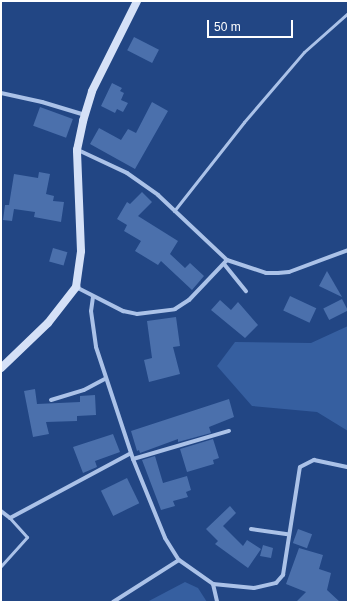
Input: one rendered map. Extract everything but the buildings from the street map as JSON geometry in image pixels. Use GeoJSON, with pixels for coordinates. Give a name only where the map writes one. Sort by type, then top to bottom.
{"type":"FeatureCollection","features":[{"type":"Feature","properties":{"kind":"street"},"geometry":{"type":"LineString","coordinates":[[1,368],[48,323],[76,287],[81,251],[77,150],[92,91],[137,1]]}},
{"type":"Feature","properties":{"kind":"street"},"geometry":{"type":"LineString","coordinates":[[1,93],[42,102],[85,115]]}},
{"type":"Feature","properties":{"kind":"street"},"geometry":{"type":"LineString","coordinates":[[77,150],[127,173],[158,195],[225,262],[246,291]]}},
{"type":"Feature","properties":{"kind":"street"},"geometry":{"type":"LineString","coordinates":[[225,262],[266,273],[289,272],[348,250]]}},
{"type":"Feature","properties":{"kind":"street"},"geometry":{"type":"LineString","coordinates":[[76,287],[123,311],[137,314],[175,309],[185,303],[225,262]]}},
{"type":"Feature","properties":{"kind":"street"},"geometry":{"type":"LineString","coordinates":[[93,297],[91,311],[96,347],[105,379],[133,459],[165,538],[179,560],[213,584],[254,588],[276,583],[283,575],[288,534],[300,467],[314,460],[348,467]]}},
{"type":"Feature","properties":{"kind":"street"},"geometry":{"type":"LineString","coordinates":[[51,400],[84,390],[105,379]]}},
{"type":"Feature","properties":{"kind":"street"},"geometry":{"type":"LineString","coordinates":[[133,459],[229,431]]}},
{"type":"Feature","properties":{"kind":"street"},"geometry":{"type":"LineString","coordinates":[[1,511],[10,518],[131,453]]}},
{"type":"Feature","properties":{"kind":"street"},"geometry":{"type":"LineString","coordinates":[[251,529],[288,534]]}},
{"type":"Feature","properties":{"kind":"street"},"geometry":{"type":"LineString","coordinates":[[113,602],[179,560]]}},
{"type":"Feature","properties":{"kind":"street"},"geometry":{"type":"LineString","coordinates":[[213,584],[217,602]]}},
{"type":"Feature","properties":{"kind":"lane"},"geometry":{"type":"LineString","coordinates":[[174,211],[244,122],[304,52],[348,13]]}},
{"type":"Feature","properties":{"kind":"lane"},"geometry":{"type":"LineString","coordinates":[[1,566],[27,537],[25,532],[10,518]]}},
{"type":"Feature","properties":{"kind":"shaded area"},"geometry":{"type":"Polygon","coordinates":[[[348,326],[348,431],[317,412],[252,406],[217,366],[235,342],[311,343],[348,326]]]}},
{"type":"Feature","properties":{"kind":"shaded area"},"geometry":{"type":"Polygon","coordinates":[[[185,582],[198,588],[207,602],[147,602],[185,582]]]}}]}
